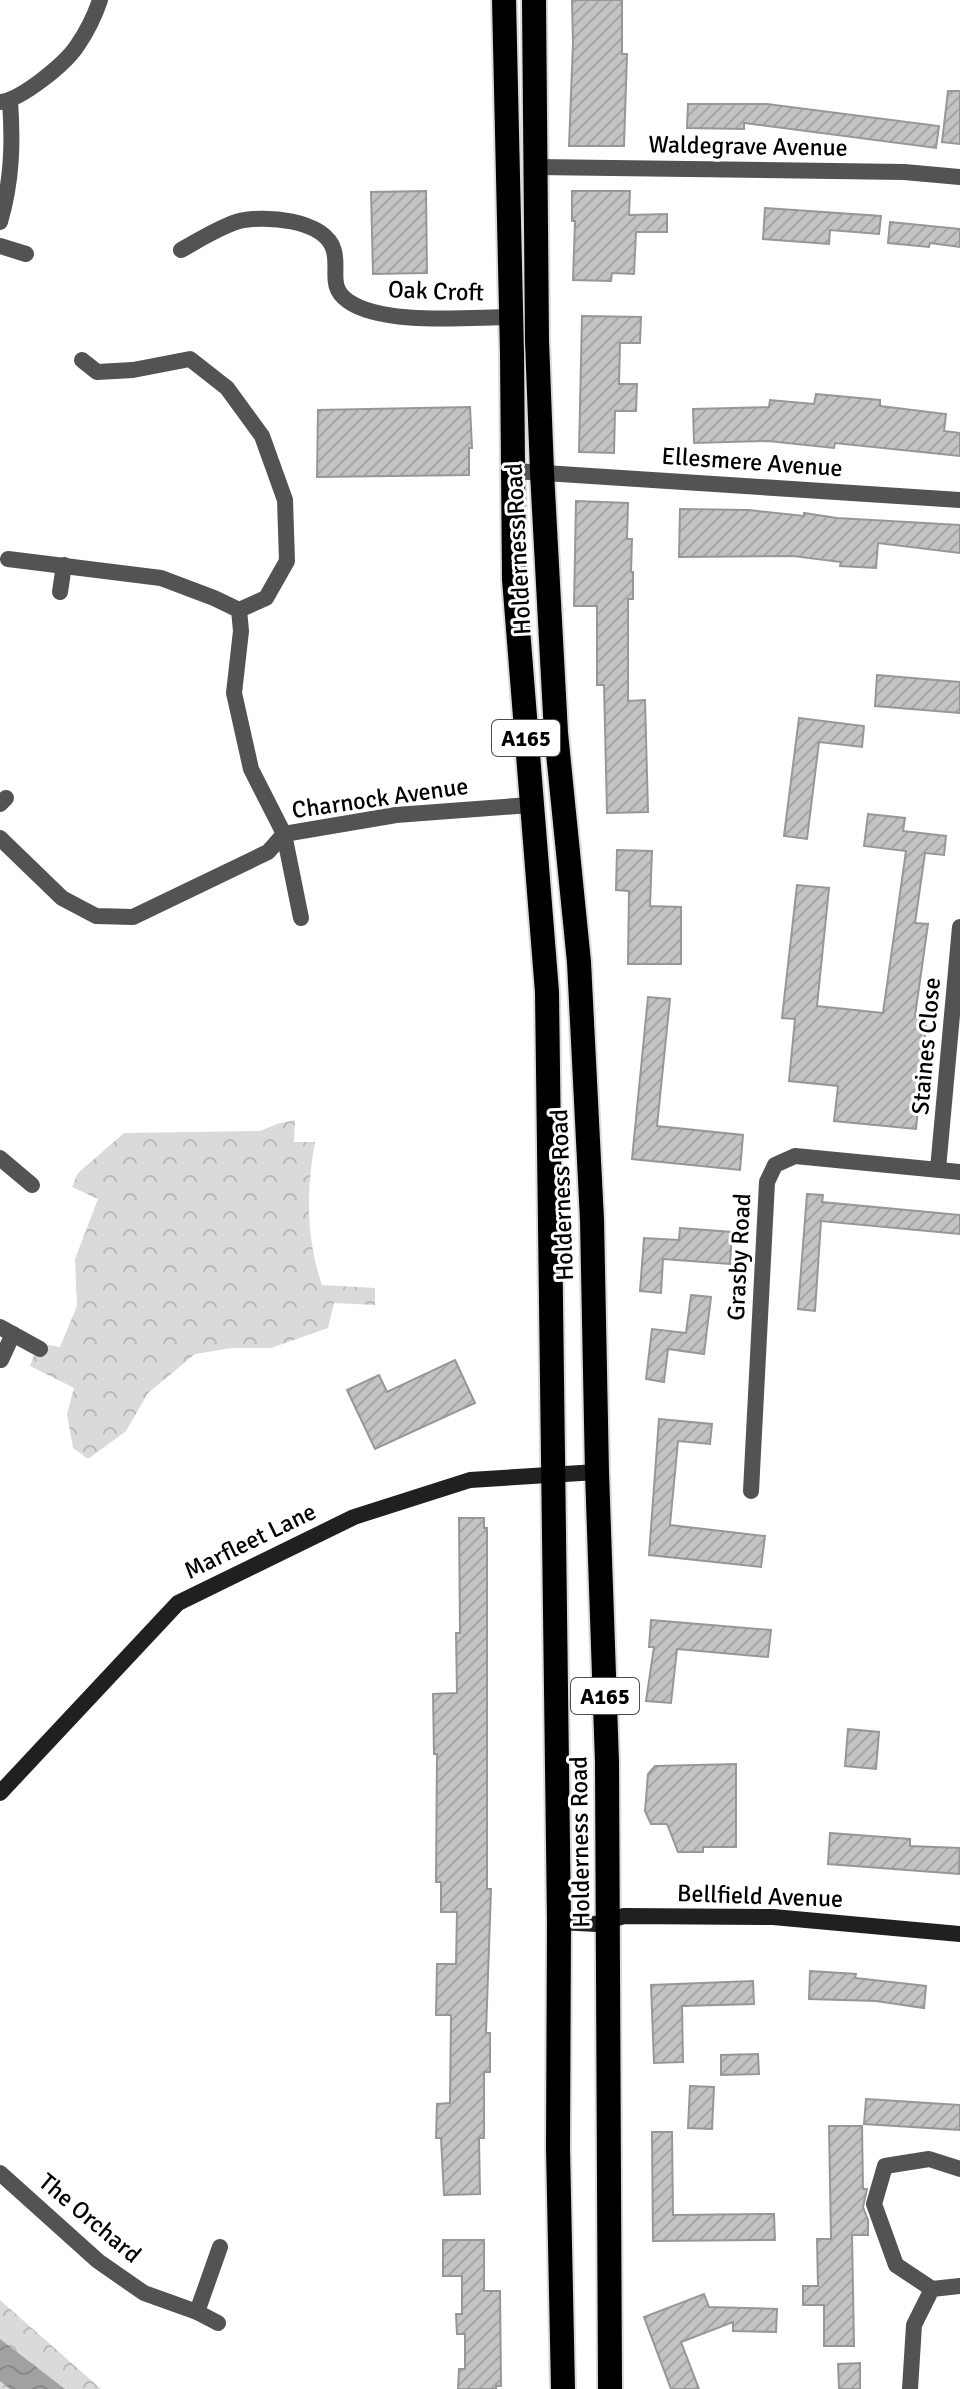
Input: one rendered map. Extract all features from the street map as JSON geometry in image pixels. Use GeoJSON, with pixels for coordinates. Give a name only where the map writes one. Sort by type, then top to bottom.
{"type":"FeatureCollection","features":[{"type":"Feature","properties":{"kind":"highway","name":"Holderness Road"},"geometry":{"type":"LineString","coordinates":[[504,0],[512,317],[514,579],[547,992],[563,2389]]}},
{"type":"Feature","properties":{"kind":"highway","name":"Holderness Road"},"geometry":{"type":"LineString","coordinates":[[534,0],[537,341],[542,472],[556,733],[579,962],[592,1220],[610,1919],[610,2389]]}},
{"type":"Feature","properties":{"kind":"street"},"geometry":{"type":"LineString","coordinates":[[0,222],[8,194],[13,147],[5,101],[41,80],[76,48],[100,0]]}},
{"type":"Feature","properties":{"kind":"street","name":"Waldegrave Avenue"},"geometry":{"type":"LineString","coordinates":[[536,167],[904,172],[960,177]]}},
{"type":"Feature","properties":{"kind":"street","name":"Oak Croft"},"geometry":{"type":"LineString","coordinates":[[178,252],[207,234],[239,221],[283,220],[304,224],[323,233],[334,250],[334,280],[339,293],[368,311],[408,317],[512,317]]}},
{"type":"Feature","properties":{"kind":"street"},"geometry":{"type":"LineString","coordinates":[[0,246],[26,254]]}},
{"type":"Feature","properties":{"kind":"street"},"geometry":{"type":"LineString","coordinates":[[8,559],[161,578],[239,610],[266,598],[287,561],[285,500],[262,436],[227,388],[190,359],[133,370],[97,372],[82,360]]}},
{"type":"Feature","properties":{"kind":"street","name":"Ellesmere Avenue"},"geometry":{"type":"LineString","coordinates":[[514,471],[960,500]]}},
{"type":"Feature","properties":{"kind":"street"},"geometry":{"type":"LineString","coordinates":[[60,592],[64,565]]}},
{"type":"Feature","properties":{"kind":"street"},"geometry":{"type":"LineString","coordinates":[[239,610],[241,631],[234,693],[251,769],[284,834],[301,918]]}},
{"type":"Feature","properties":{"kind":"street","name":"Charnock Avenue"},"geometry":{"type":"LineString","coordinates":[[0,838],[62,898],[96,916],[133,917],[268,852],[284,834],[396,815],[530,805]]}},
{"type":"Feature","properties":{"kind":"street","name":"Staines Close"},"geometry":{"type":"LineString","coordinates":[[938,1169],[960,927]]}},
{"type":"Feature","properties":{"kind":"street","name":"Grasby Road"},"geometry":{"type":"LineString","coordinates":[[751,1491],[767,1182],[775,1165],[795,1156],[960,1172]]}},
{"type":"Feature","properties":{"kind":"street"},"geometry":{"type":"LineString","coordinates":[[0,1158],[32,1185]]}},
{"type":"Feature","properties":{"kind":"street"},"geometry":{"type":"LineString","coordinates":[[1,1360],[7,1330],[40,1349]]}},
{"type":"Feature","properties":{"kind":"street","name":"Marfleet Lane"},"geometry":{"type":"LineString","coordinates":[[0,1793],[178,1603],[354,1517],[470,1480],[597,1472]]}},
{"type":"Feature","properties":{"kind":"street","name":"Bellfield Avenue"},"geometry":{"type":"LineString","coordinates":[[559,1922],[597,1924],[624,1916],[773,1917],[960,1934]]}},
{"type":"Feature","properties":{"kind":"street"},"geometry":{"type":"LineString","coordinates":[[960,2169],[929,2159],[885,2166],[874,2204],[896,2265],[932,2289],[960,2286]]}},
{"type":"Feature","properties":{"kind":"street","name":"The Orchard"},"geometry":{"type":"LineString","coordinates":[[0,2173],[98,2261],[144,2293],[218,2323]]}},
{"type":"Feature","properties":{"kind":"street"},"geometry":{"type":"LineString","coordinates":[[197,2312],[220,2247]]}},
{"type":"Feature","properties":{"kind":"street"},"geometry":{"type":"LineString","coordinates":[[910,2389],[914,2325],[932,2289]]}},
{"type":"Feature","properties":{"kind":"green space"},"geometry":{"type":"Polygon","coordinates":[[[295,1120],[294,1142],[315,1142],[309,1214],[313,1250],[322,1285],[375,1288],[375,1305],[334,1303],[328,1328],[271,1348],[232,1348],[195,1354],[148,1393],[126,1431],[88,1459],[73,1448],[67,1414],[74,1388],[30,1366],[38,1343],[60,1347],[77,1306],[75,1259],[98,1199],[72,1187],[78,1173],[124,1133],[260,1131],[295,1120]]]}},
{"type":"Feature","properties":{"kind":"green space"},"geometry":{"type":"Polygon","coordinates":[[[0,2300],[101,2389],[0,2389],[0,2300]]]}},
{"type":"Feature","properties":{"kind":"water"},"geometry":{"type":"Polygon","coordinates":[[[0,2339],[65,2389],[10,2389],[0,2381],[0,2339]]]}},
{"type":"Feature","properties":{"kind":"building"},"geometry":{"type":"Polygon","coordinates":[[[572,0],[622,0],[622,54],[627,54],[624,146],[569,146],[572,0]]]}},
{"type":"Feature","properties":{"kind":"building"},"geometry":{"type":"Polygon","coordinates":[[[948,91],[960,91],[960,144],[942,142],[948,91]]]}},
{"type":"Feature","properties":{"kind":"building"},"geometry":{"type":"Polygon","coordinates":[[[688,104],[767,104],[939,126],[936,148],[744,123],[744,129],[687,128],[688,104]]]}},
{"type":"Feature","properties":{"kind":"building"},"geometry":{"type":"Polygon","coordinates":[[[426,191],[427,273],[373,274],[371,192],[426,191]]]}},
{"type":"Feature","properties":{"kind":"building"},"geometry":{"type":"Polygon","coordinates":[[[572,191],[630,191],[629,215],[667,214],[667,232],[636,232],[634,274],[612,273],[611,281],[573,280],[575,221],[572,221],[572,191]]]}},
{"type":"Feature","properties":{"kind":"building"},"geometry":{"type":"Polygon","coordinates":[[[765,208],[881,216],[879,234],[830,230],[829,244],[763,239],[765,208]]]}},
{"type":"Feature","properties":{"kind":"building"},"geometry":{"type":"Polygon","coordinates":[[[890,222],[960,229],[960,247],[888,243],[890,222]]]}},
{"type":"Feature","properties":{"kind":"building"},"geometry":{"type":"Polygon","coordinates":[[[582,316],[641,317],[640,343],[620,343],[619,384],[637,384],[636,411],[615,411],[614,453],[579,452],[582,316]]]}},
{"type":"Feature","properties":{"kind":"building"},"geometry":{"type":"Polygon","coordinates":[[[816,394],[880,400],[880,406],[946,414],[944,431],[960,433],[960,456],[835,443],[834,448],[768,441],[694,443],[693,409],[769,407],[770,400],[814,404],[816,394]]]}},
{"type":"Feature","properties":{"kind":"building"},"geometry":{"type":"Polygon","coordinates":[[[470,407],[472,448],[469,448],[469,475],[317,477],[318,410],[470,407]]]}},
{"type":"Feature","properties":{"kind":"building"},"geometry":{"type":"Polygon","coordinates":[[[576,501],[628,503],[627,539],[632,539],[633,599],[628,599],[628,701],[645,700],[648,812],[607,813],[604,685],[597,685],[597,606],[574,606],[576,501]]]}},
{"type":"Feature","properties":{"kind":"building"},"geometry":{"type":"Polygon","coordinates":[[[680,509],[749,510],[804,516],[804,513],[837,518],[960,525],[960,553],[878,543],[876,568],[840,566],[841,562],[793,556],[679,557],[680,509]]]}},
{"type":"Feature","properties":{"kind":"building"},"geometry":{"type":"Polygon","coordinates":[[[877,675],[960,682],[960,713],[875,706],[877,675]]]}},
{"type":"Feature","properties":{"kind":"building"},"geometry":{"type":"Polygon","coordinates":[[[799,718],[864,726],[862,747],[819,742],[807,839],[784,836],[799,718]]]}},
{"type":"Feature","properties":{"kind":"building"},"geometry":{"type":"Polygon","coordinates":[[[868,814],[905,818],[903,831],[946,836],[944,855],[925,853],[915,923],[928,924],[915,1016],[927,1017],[916,1129],[834,1121],[838,1086],[789,1081],[795,1019],[782,1018],[797,885],[829,888],[817,1006],[883,1013],[906,851],[864,846],[868,814]]]}},
{"type":"Feature","properties":{"kind":"building"},"geometry":{"type":"Polygon","coordinates":[[[617,850],[652,851],[650,906],[681,907],[681,964],[628,964],[629,891],[616,890],[617,850]]]}},
{"type":"Feature","properties":{"kind":"building"},"geometry":{"type":"Polygon","coordinates":[[[648,997],[670,999],[657,1126],[743,1135],[740,1170],[632,1159],[648,997]]]}},
{"type":"Feature","properties":{"kind":"building"},"geometry":{"type":"Polygon","coordinates":[[[807,1194],[823,1195],[822,1202],[960,1215],[960,1234],[821,1221],[815,1311],[798,1309],[807,1194]]]}},
{"type":"Feature","properties":{"kind":"building"},"geometry":{"type":"Polygon","coordinates":[[[680,1228],[732,1232],[730,1264],[663,1259],[661,1293],[640,1291],[644,1238],[679,1240],[680,1228]]]}},
{"type":"Feature","properties":{"kind":"building"},"geometry":{"type":"Polygon","coordinates":[[[691,1295],[711,1297],[704,1354],[668,1349],[664,1382],[646,1379],[652,1329],[686,1333],[691,1295]]]}},
{"type":"Feature","properties":{"kind":"building"},"geometry":{"type":"Polygon","coordinates":[[[455,1360],[475,1403],[375,1449],[347,1390],[379,1375],[387,1392],[455,1360]]]}},
{"type":"Feature","properties":{"kind":"building"},"geometry":{"type":"Polygon","coordinates":[[[659,1419],[712,1424],[710,1444],[678,1441],[670,1525],[765,1536],[761,1567],[649,1555],[659,1419]]]}},
{"type":"Feature","properties":{"kind":"building"},"geometry":{"type":"Polygon","coordinates":[[[459,1518],[484,1518],[484,1528],[487,1528],[487,1889],[491,1889],[486,2033],[490,2033],[490,2072],[484,2072],[484,2138],[479,2138],[480,2194],[444,2195],[441,2138],[436,2138],[437,2104],[450,2103],[451,2015],[436,2015],[437,1964],[456,1964],[457,1912],[441,1912],[441,1882],[436,1882],[437,1754],[434,1754],[433,1694],[457,1693],[459,1518]]]}},
{"type":"Feature","properties":{"kind":"building"},"geometry":{"type":"Polygon","coordinates":[[[651,1620],[771,1630],[768,1657],[677,1649],[671,1703],[646,1701],[654,1647],[649,1647],[651,1620]]]}},
{"type":"Feature","properties":{"kind":"building"},"geometry":{"type":"Polygon","coordinates":[[[848,1729],[879,1732],[876,1769],[845,1766],[848,1729]]]}},
{"type":"Feature","properties":{"kind":"building"},"geometry":{"type":"Polygon","coordinates":[[[736,1764],[736,1847],[703,1847],[703,1852],[678,1852],[667,1824],[651,1824],[645,1811],[648,1774],[655,1766],[736,1764]]]}},
{"type":"Feature","properties":{"kind":"building"},"geometry":{"type":"Polygon","coordinates":[[[830,1833],[910,1839],[910,1846],[960,1848],[959,1874],[828,1864],[830,1833]]]}},
{"type":"Feature","properties":{"kind":"building"},"geometry":{"type":"Polygon","coordinates":[[[810,1971],[856,1974],[855,1978],[926,1986],[924,2008],[876,2001],[809,1999],[810,1971]]]}},
{"type":"Feature","properties":{"kind":"building"},"geometry":{"type":"Polygon","coordinates":[[[753,1981],[754,2004],[682,2006],[683,2062],[654,2063],[651,1985],[753,1981]]]}},
{"type":"Feature","properties":{"kind":"building"},"geometry":{"type":"Polygon","coordinates":[[[758,2054],[759,2074],[721,2075],[721,2055],[758,2054]]]}},
{"type":"Feature","properties":{"kind":"building"},"geometry":{"type":"Polygon","coordinates":[[[690,2086],[714,2087],[712,2129],[688,2128],[690,2086]]]}},
{"type":"Feature","properties":{"kind":"building"},"geometry":{"type":"Polygon","coordinates":[[[866,2099],[960,2105],[960,2130],[864,2124],[866,2099]]]}},
{"type":"Feature","properties":{"kind":"building"},"geometry":{"type":"Polygon","coordinates":[[[829,2126],[862,2126],[863,2189],[867,2189],[863,2207],[868,2220],[868,2235],[852,2235],[854,2346],[824,2346],[824,2305],[803,2305],[803,2286],[818,2286],[817,2239],[831,2239],[829,2126]]]}},
{"type":"Feature","properties":{"kind":"building"},"geometry":{"type":"Polygon","coordinates":[[[652,2132],[672,2132],[673,2215],[774,2214],[775,2240],[653,2241],[652,2132]]]}},
{"type":"Feature","properties":{"kind":"building"},"geometry":{"type":"Polygon","coordinates":[[[443,2240],[484,2240],[484,2291],[500,2291],[501,2386],[496,2386],[496,2389],[458,2389],[459,2369],[465,2369],[465,2334],[457,2334],[456,2314],[462,2314],[462,2276],[443,2276],[443,2240]]]}},
{"type":"Feature","properties":{"kind":"building"},"geometry":{"type":"Polygon","coordinates":[[[704,2294],[709,2307],[777,2309],[776,2332],[733,2331],[733,2322],[681,2342],[699,2389],[671,2389],[644,2317],[704,2294]]]}},
{"type":"Feature","properties":{"kind":"building"},"geometry":{"type":"Polygon","coordinates":[[[860,2363],[860,2389],[839,2389],[838,2364],[860,2363]]]}}]}
